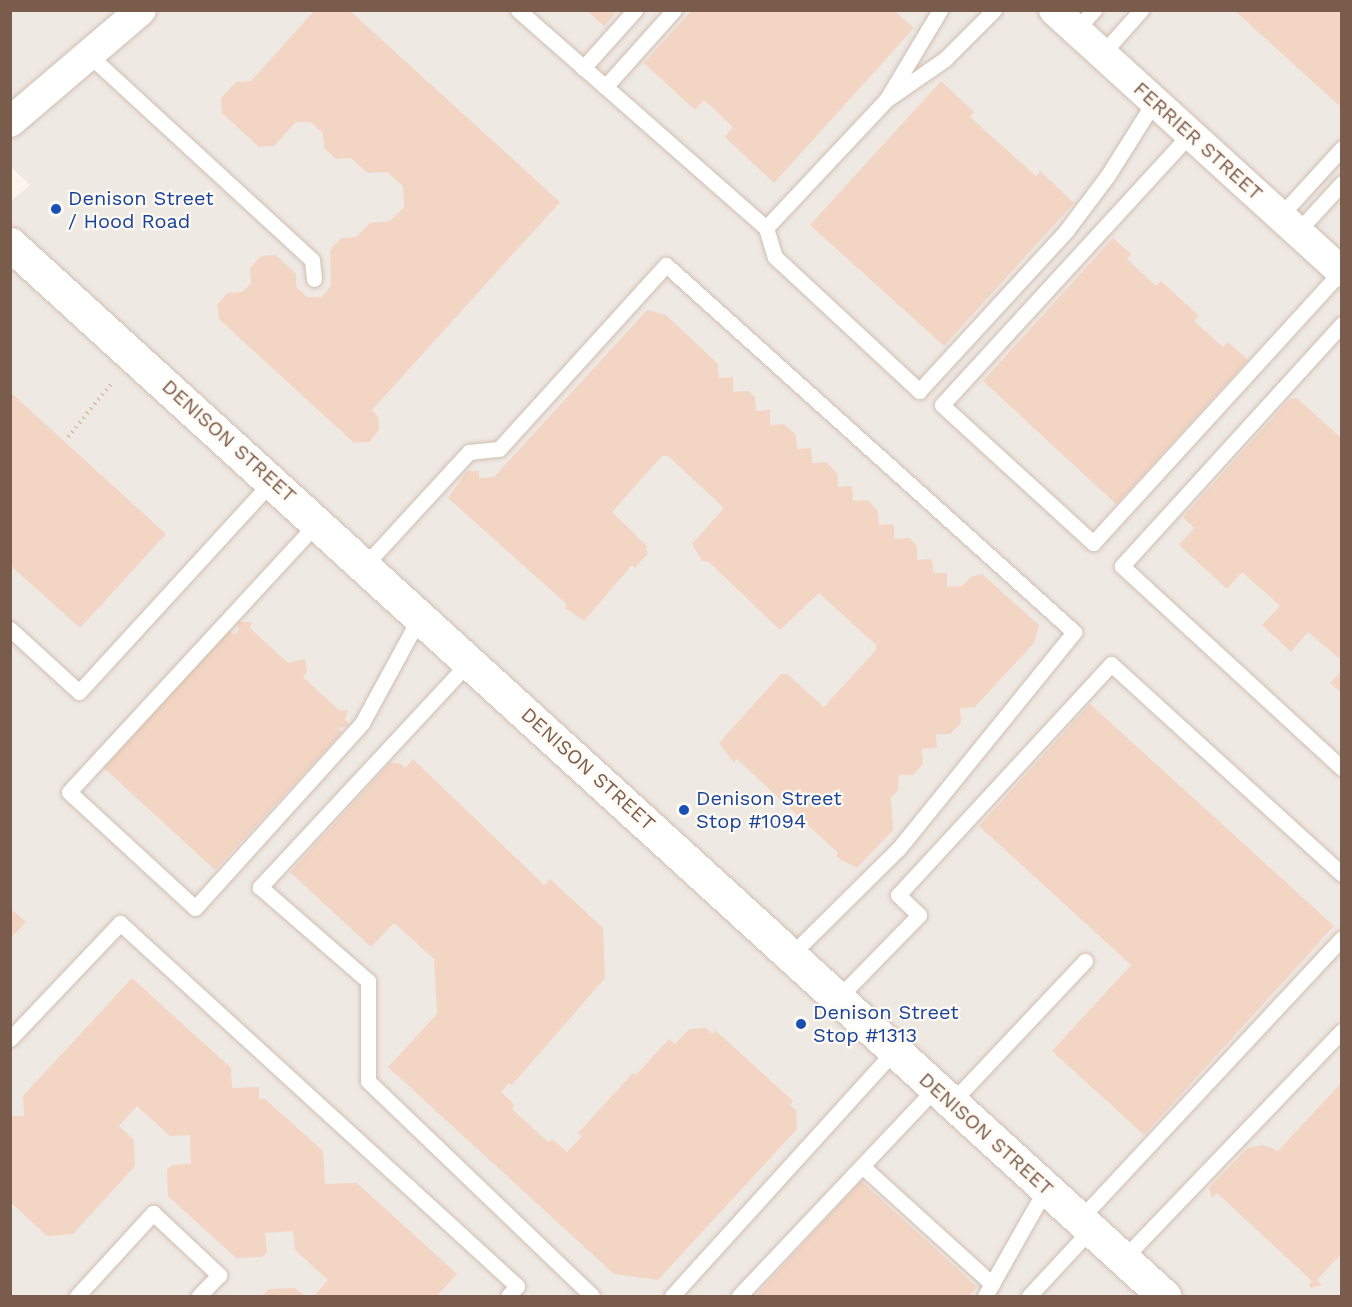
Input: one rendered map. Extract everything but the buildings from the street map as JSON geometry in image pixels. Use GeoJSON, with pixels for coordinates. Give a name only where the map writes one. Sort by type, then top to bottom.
{"type":"FeatureCollection","features":[{"type":"Feature","properties":{"kind":"street"},"geometry":{"type":"LineString","coordinates":[[10,122],[141,10]]}},
{"type":"Feature","properties":{"kind":"street","name":"FERRIER STREET"},"geometry":{"type":"LineString","coordinates":[[1054,10],[1085,20],[1102,54],[1341,272]]}},
{"type":"Feature","properties":{"kind":"street","name":"DENISON STREET"},"geometry":{"type":"LineString","coordinates":[[10,244],[273,480],[1164,1296]]}},
{"type":"Feature","properties":{"kind":"lane"},"geometry":{"type":"LineString","coordinates":[[518,10],[766,228],[775,257],[919,390],[942,405],[1093,543],[1341,272]]}},
{"type":"Feature","properties":{"kind":"lane"},"geometry":{"type":"LineString","coordinates":[[583,68],[635,10]]}},
{"type":"Feature","properties":{"kind":"lane"},"geometry":{"type":"LineString","coordinates":[[605,87],[674,10]]}},
{"type":"Feature","properties":{"kind":"lane"},"geometry":{"type":"LineString","coordinates":[[886,100],[940,10]]}},
{"type":"Feature","properties":{"kind":"lane"},"geometry":{"type":"LineString","coordinates":[[766,228],[886,100],[945,59],[994,10]]}},
{"type":"Feature","properties":{"kind":"lane"},"geometry":{"type":"LineString","coordinates":[[1102,54],[1141,10]]}},
{"type":"Feature","properties":{"kind":"lane"},"geometry":{"type":"LineString","coordinates":[[89,55],[312,260],[314,279]]}},
{"type":"Feature","properties":{"kind":"lane"},"geometry":{"type":"LineString","coordinates":[[919,390],[1066,231],[1108,175],[1154,102]]}},
{"type":"Feature","properties":{"kind":"lane"},"geometry":{"type":"LineString","coordinates":[[942,405],[1190,134]]}},
{"type":"Feature","properties":{"kind":"lane"},"geometry":{"type":"LineString","coordinates":[[1289,224],[1341,148]]}},
{"type":"Feature","properties":{"kind":"lane"},"geometry":{"type":"LineString","coordinates":[[1289,224],[1341,183]]}},
{"type":"Feature","properties":{"kind":"lane"},"geometry":{"type":"LineString","coordinates":[[365,565],[470,452],[499,449],[666,265],[1074,632],[892,856],[791,955]]}},
{"type":"Feature","properties":{"kind":"lane"},"geometry":{"type":"LineString","coordinates":[[1341,324],[1122,566],[1341,768]]}},
{"type":"Feature","properties":{"kind":"lane"},"geometry":{"type":"LineString","coordinates":[[10,629],[79,692],[273,480]]}},
{"type":"Feature","properties":{"kind":"lane"},"geometry":{"type":"LineString","coordinates":[[318,522],[69,792],[195,909],[362,723],[421,615]]}},
{"type":"Feature","properties":{"kind":"lane"},"geometry":{"type":"LineString","coordinates":[[470,661],[260,887],[368,981],[368,1081],[592,1296]]}},
{"type":"Feature","properties":{"kind":"lane"},"geometry":{"type":"LineString","coordinates":[[838,998],[919,915],[898,896],[1111,664],[1341,874]]}},
{"type":"Feature","properties":{"kind":"lane"},"geometry":{"type":"LineString","coordinates":[[10,1039],[120,923],[517,1286],[508,1296]]}},
{"type":"Feature","properties":{"kind":"lane"},"geometry":{"type":"LineString","coordinates":[[1029,1296],[1086,1224],[1341,938]]}},
{"type":"Feature","properties":{"kind":"lane"},"geometry":{"type":"LineString","coordinates":[[739,1296],[862,1166],[944,1095],[1085,961]]}},
{"type":"Feature","properties":{"kind":"lane"},"geometry":{"type":"LineString","coordinates":[[1123,1259],[1341,1031]]}},
{"type":"Feature","properties":{"kind":"lane"},"geometry":{"type":"LineString","coordinates":[[672,1296],[895,1050]]}},
{"type":"Feature","properties":{"kind":"lane"},"geometry":{"type":"LineString","coordinates":[[862,1166],[989,1290],[1046,1188]]}},
{"type":"Feature","properties":{"kind":"lane"},"geometry":{"type":"LineString","coordinates":[[76,1296],[153,1213],[219,1275],[199,1296]]}},
{"type":"Feature","properties":{"kind":"path"},"geometry":{"type":"LineString","coordinates":[[69,437],[112,383]]}},
{"type":"Feature","properties":{"kind":"shaded area"},"geometry":{"type":"Polygon","coordinates":[[[10,11],[1341,11],[1341,1296],[11,1296],[10,202],[30,185],[11,167],[10,11]]]}},
{"type":"Feature","properties":{"kind":"place","name":"Denison Street / Hood Road"},"geometry":{"type":"Point","coordinates":[56,209]}},
{"type":"Feature","properties":{"kind":"place","name":"Denison Street Stop #1094"},"geometry":{"type":"Point","coordinates":[684,810]}},
{"type":"Feature","properties":{"kind":"place","name":"Denison Street Stop #1313"},"geometry":{"type":"Point","coordinates":[801,1024]}}]}
